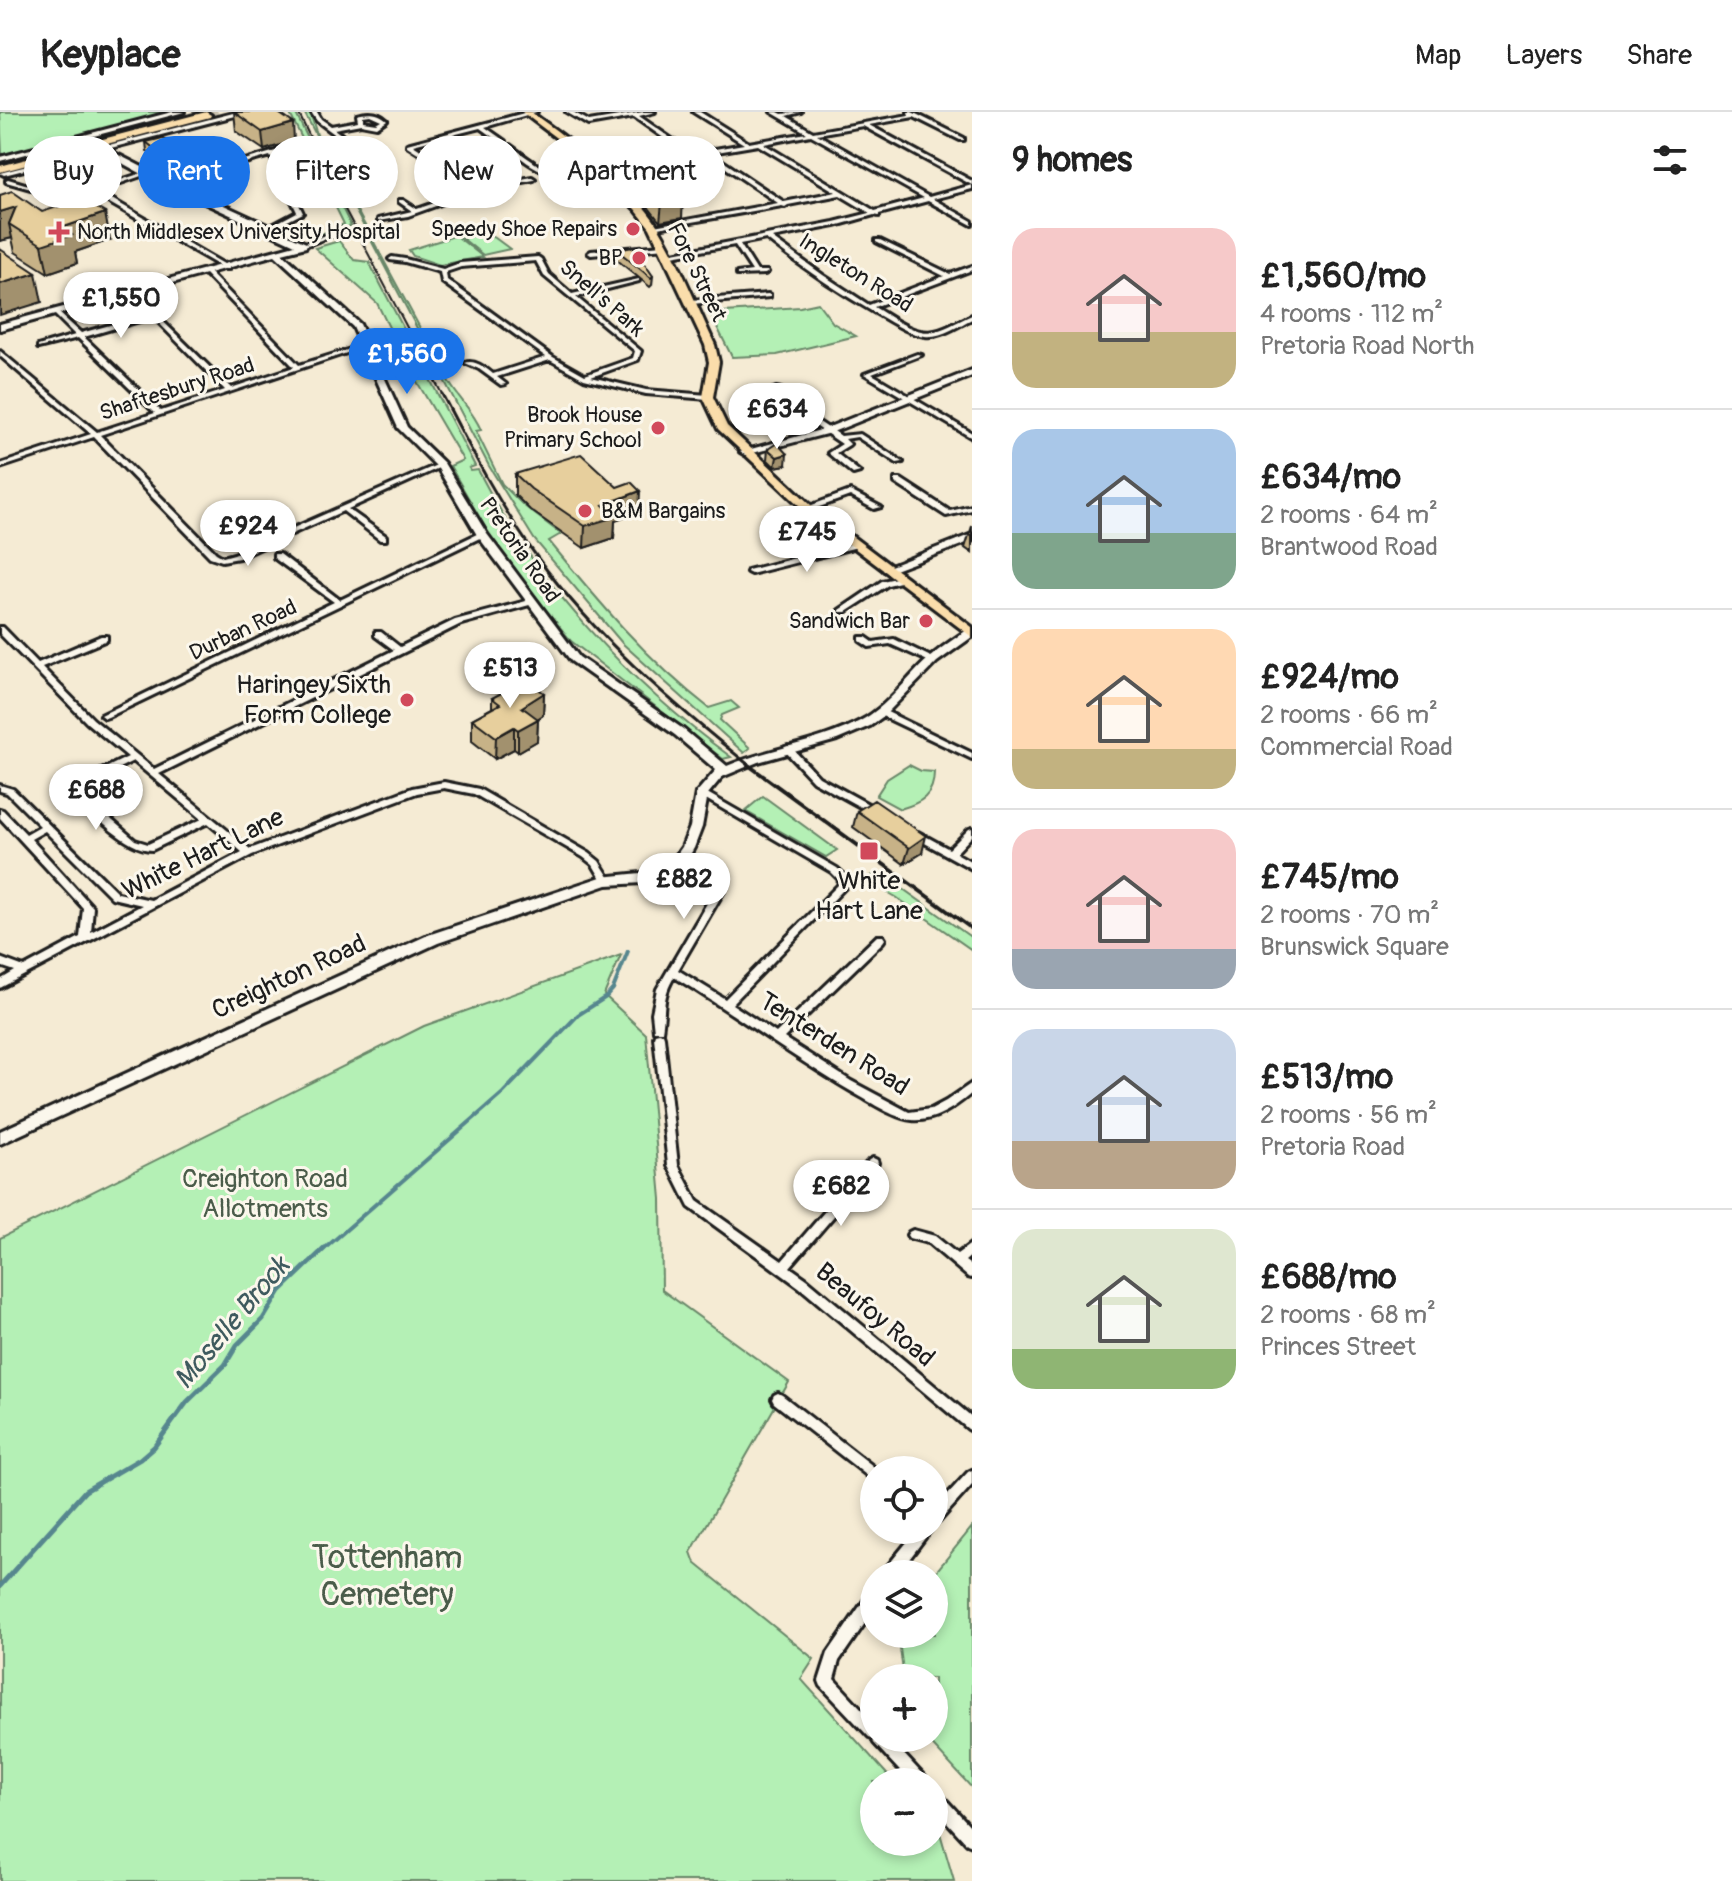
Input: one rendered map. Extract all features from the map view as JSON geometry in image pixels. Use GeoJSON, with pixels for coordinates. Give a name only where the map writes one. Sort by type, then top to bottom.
{"type":"FeatureCollection","features":[{"type":"Feature","properties":{"kind":"highway"},"geometry":{"type":"LineString","coordinates":[[2,167],[203,116]]}},
{"type":"Feature","properties":{"kind":"main road","name":"Fore Street"},"geometry":{"type":"LineString","coordinates":[[529,112],[559,136]]}},
{"type":"Feature","properties":{"kind":"main road","name":"Fore Street"},"geometry":{"type":"LineString","coordinates":[[637,208],[654,228],[710,345],[714,362],[708,397]]}},
{"type":"Feature","properties":{"kind":"main road"},"geometry":{"type":"LineString","coordinates":[[708,397],[722,427],[745,452],[854,545],[972,633]]}},
{"type":"Feature","properties":{"kind":"street"},"geometry":{"type":"LineString","coordinates":[[2,167],[180,112]]}},
{"type":"Feature","properties":{"kind":"street"},"geometry":{"type":"LineString","coordinates":[[314,112],[317,118],[341,136]]}},
{"type":"Feature","properties":{"kind":"street"},"geometry":{"type":"LineString","coordinates":[[443,136],[529,112]]}},
{"type":"Feature","properties":{"kind":"street"},"geometry":{"type":"LineString","coordinates":[[569,112],[588,123],[652,112]]}},
{"type":"Feature","properties":{"kind":"street"},"geometry":{"type":"LineString","coordinates":[[696,112],[749,145]]}},
{"type":"Feature","properties":{"kind":"street"},"geometry":{"type":"LineString","coordinates":[[774,112],[972,223]]}},
{"type":"Feature","properties":{"kind":"street"},"geometry":{"type":"LineString","coordinates":[[781,116],[798,112]]}},
{"type":"Feature","properties":{"kind":"street"},"geometry":{"type":"LineString","coordinates":[[122,144],[203,116],[246,113]]}},
{"type":"Feature","properties":{"kind":"street"},"geometry":{"type":"LineString","coordinates":[[725,149],[813,135],[911,113],[962,139]]}},
{"type":"Feature","properties":{"kind":"street"},"geometry":{"type":"LineString","coordinates":[[635,115],[664,136]]}},
{"type":"Feature","properties":{"kind":"street"},"geometry":{"type":"LineString","coordinates":[[330,128],[361,122]]}},
{"type":"Feature","properties":{"kind":"street"},"geometry":{"type":"LineString","coordinates":[[864,125],[972,185]]}},
{"type":"Feature","properties":{"kind":"street"},"geometry":{"type":"LineString","coordinates":[[481,126],[538,168]]}},
{"type":"Feature","properties":{"kind":"street"},"geometry":{"type":"LineString","coordinates":[[759,143],[877,215]]}},
{"type":"Feature","properties":{"kind":"street"},"geometry":{"type":"LineString","coordinates":[[2,167],[24,163]]}},
{"type":"Feature","properties":{"kind":"street"},"geometry":{"type":"LineString","coordinates":[[725,165],[785,205]]}},
{"type":"Feature","properties":{"kind":"street"},"geometry":{"type":"LineString","coordinates":[[2,167],[79,217]]}},
{"type":"Feature","properties":{"kind":"street"},"geometry":{"type":"LineString","coordinates":[[522,181],[532,179]]}},
{"type":"Feature","properties":{"kind":"street"},"geometry":{"type":"LineString","coordinates":[[591,253],[666,252],[737,244],[877,215],[972,185]]}},
{"type":"Feature","properties":{"kind":"street"},"geometry":{"type":"LineString","coordinates":[[654,228],[841,193]]}},
{"type":"Feature","properties":{"kind":"street"},"geometry":{"type":"LineString","coordinates":[[401,201],[415,210]]}},
{"type":"Feature","properties":{"kind":"street"},"geometry":{"type":"LineString","coordinates":[[122,208],[227,268]]}},
{"type":"Feature","properties":{"kind":"street"},"geometry":{"type":"LineString","coordinates":[[225,208],[303,245]]}},
{"type":"Feature","properties":{"kind":"street"},"geometry":{"type":"LineString","coordinates":[[270,228],[300,213],[298,208]]}},
{"type":"Feature","properties":{"kind":"street"},"geometry":{"type":"LineString","coordinates":[[380,220],[406,215],[421,208]]}},
{"type":"Feature","properties":{"kind":"street"},"geometry":{"type":"LineString","coordinates":[[961,218],[972,214]]}},
{"type":"Feature","properties":{"kind":"street"},"geometry":{"type":"LineString","coordinates":[[0,327],[278,254],[344,230]]}},
{"type":"Feature","properties":{"kind":"street","name":"Ingleton Road"},"geometry":{"type":"LineString","coordinates":[[768,238],[869,307],[926,334],[972,317]]}},
{"type":"Feature","properties":{"kind":"street"},"geometry":{"type":"LineString","coordinates":[[878,241],[950,277]]}},
{"type":"Feature","properties":{"kind":"street"},"geometry":{"type":"LineString","coordinates":[[737,244],[755,272]]}},
{"type":"Feature","properties":{"kind":"street","name":"Pretoria Road"},"geometry":{"type":"LineString","coordinates":[[278,254],[357,326],[403,428],[441,465],[482,535],[575,659],[679,732],[724,770]]}},
{"type":"Feature","properties":{"kind":"street","name":"Snell's Park"},"geometry":{"type":"LineString","coordinates":[[443,271],[460,265],[536,258],[546,275],[639,354],[636,359],[584,377]]}},
{"type":"Feature","properties":{"kind":"street"},"geometry":{"type":"LineString","coordinates":[[392,259],[407,259],[443,271],[444,281],[551,358],[584,377],[646,392],[708,397]]}},
{"type":"Feature","properties":{"kind":"street"},"geometry":{"type":"LineString","coordinates":[[869,307],[972,269]]}},
{"type":"Feature","properties":{"kind":"street"},"geometry":{"type":"LineString","coordinates":[[739,274],[765,272]]}},
{"type":"Feature","properties":{"kind":"street"},"geometry":{"type":"LineString","coordinates":[[207,273],[298,368]]}},
{"type":"Feature","properties":{"kind":"street"},"geometry":{"type":"LineString","coordinates":[[571,296],[637,280]]}},
{"type":"Feature","properties":{"kind":"street"},"geometry":{"type":"LineString","coordinates":[[132,293],[229,390]]}},
{"type":"Feature","properties":{"kind":"street"},"geometry":{"type":"LineString","coordinates":[[691,302],[768,296]]}},
{"type":"Feature","properties":{"kind":"street"},"geometry":{"type":"LineString","coordinates":[[56,313],[159,413]]}},
{"type":"Feature","properties":{"kind":"street"},"geometry":{"type":"LineString","coordinates":[[40,347],[153,315]]}},
{"type":"Feature","properties":{"kind":"street","name":"Shaftesbury Road"},"geometry":{"type":"LineString","coordinates":[[0,466],[365,346]]}},
{"type":"Feature","properties":{"kind":"street"},"geometry":{"type":"LineString","coordinates":[[0,353],[95,434],[213,555],[222,559],[236,556],[441,465]]}},
{"type":"Feature","properties":{"kind":"street"},"geometry":{"type":"LineString","coordinates":[[919,355],[867,374],[971,436]]}},
{"type":"Feature","properties":{"kind":"street"},"geometry":{"type":"LineString","coordinates":[[493,376],[551,358]]}},
{"type":"Feature","properties":{"kind":"street"},"geometry":{"type":"LineString","coordinates":[[468,363],[503,384]]}},
{"type":"Feature","properties":{"kind":"street"},"geometry":{"type":"LineString","coordinates":[[745,452],[828,430],[972,373]]}},
{"type":"Feature","properties":{"kind":"street"},"geometry":{"type":"LineString","coordinates":[[778,389],[769,392],[842,438],[846,446],[831,453],[856,472]]}},
{"type":"Feature","properties":{"kind":"street"},"geometry":{"type":"LineString","coordinates":[[842,438],[858,435],[899,462]]}},
{"type":"Feature","properties":{"kind":"street"},"geometry":{"type":"LineString","coordinates":[[898,481],[949,514],[972,508]]}},
{"type":"Feature","properties":{"kind":"street"},"geometry":{"type":"LineString","coordinates":[[808,508],[869,487]]}},
{"type":"Feature","properties":{"kind":"street"},"geometry":{"type":"LineString","coordinates":[[856,493],[877,507]]}},
{"type":"Feature","properties":{"kind":"street"},"geometry":{"type":"LineString","coordinates":[[344,509],[383,538]]}},
{"type":"Feature","properties":{"kind":"street","name":"Durban Road"},"geometry":{"type":"LineString","coordinates":[[105,715],[482,535]]}},
{"type":"Feature","properties":{"kind":"street"},"geometry":{"type":"LineString","coordinates":[[888,569],[972,537]]}},
{"type":"Feature","properties":{"kind":"street"},"geometry":{"type":"LineString","coordinates":[[751,572],[854,545]]}},
{"type":"Feature","properties":{"kind":"street"},"geometry":{"type":"LineString","coordinates":[[277,556],[340,603]]}},
{"type":"Feature","properties":{"kind":"street"},"geometry":{"type":"LineString","coordinates":[[843,610],[885,583],[901,579]]}},
{"type":"Feature","properties":{"kind":"street"},"geometry":{"type":"LineString","coordinates":[[152,774],[458,622],[530,602]]}},
{"type":"Feature","properties":{"kind":"street"},"geometry":{"type":"LineString","coordinates":[[0,629],[79,710],[249,853]]}},
{"type":"Feature","properties":{"kind":"street"},"geometry":{"type":"LineString","coordinates":[[606,880],[643,878],[665,869],[682,857],[693,839],[702,793],[724,770],[849,731],[881,712],[933,660],[972,633]]}},
{"type":"Feature","properties":{"kind":"street"},"geometry":{"type":"LineString","coordinates":[[378,634],[400,651]]}},
{"type":"Feature","properties":{"kind":"street"},"geometry":{"type":"LineString","coordinates":[[38,666],[104,638]]}},
{"type":"Feature","properties":{"kind":"street"},"geometry":{"type":"LineString","coordinates":[[863,639],[872,645],[891,641],[933,660]]}},
{"type":"Feature","properties":{"kind":"street"},"geometry":{"type":"LineString","coordinates":[[881,712],[972,756]]}},
{"type":"Feature","properties":{"kind":"street"},"geometry":{"type":"LineString","coordinates":[[788,749],[816,779],[886,818]]}},
{"type":"Feature","properties":{"kind":"street"},"geometry":{"type":"LineString","coordinates":[[133,758],[86,781],[77,790],[79,796],[132,842],[149,848],[209,819]]}},
{"type":"Feature","properties":{"kind":"street","name":"White Hart Lane"},"geometry":{"type":"LineString","coordinates":[[0,984],[249,853],[386,799],[444,785],[466,788],[491,799],[586,855],[600,868],[606,880]]}},
{"type":"Feature","properties":{"kind":"street"},"geometry":{"type":"LineString","coordinates":[[0,788],[10,791],[115,896],[152,904]]}},
{"type":"Feature","properties":{"kind":"street"},"geometry":{"type":"LineString","coordinates":[[702,793],[834,870],[844,879],[842,886],[727,1003]]}},
{"type":"Feature","properties":{"kind":"street"},"geometry":{"type":"LineString","coordinates":[[0,812],[88,907],[85,940]]}},
{"type":"Feature","properties":{"kind":"street"},"geometry":{"type":"LineString","coordinates":[[24,839],[45,827]]}},
{"type":"Feature","properties":{"kind":"street"},"geometry":{"type":"LineString","coordinates":[[910,831],[972,866]]}},
{"type":"Feature","properties":{"kind":"street"},"geometry":{"type":"LineString","coordinates":[[950,853],[972,831]]}},
{"type":"Feature","properties":{"kind":"street","name":"Beaufoy Road"},"geometry":{"type":"LineString","coordinates":[[682,857],[715,876],[722,886],[658,999],[658,1033],[673,1165],[682,1189],[699,1211],[782,1269],[972,1425]]}},
{"type":"Feature","properties":{"kind":"street","name":"Creighton Road"},"geometry":{"type":"LineString","coordinates":[[0,1138],[430,940],[606,880]]}},
{"type":"Feature","properties":{"kind":"street"},"geometry":{"type":"LineString","coordinates":[[779,1037],[880,939]]}},
{"type":"Feature","properties":{"kind":"street"},"geometry":{"type":"LineString","coordinates":[[0,962],[25,971]]}},
{"type":"Feature","properties":{"kind":"street","name":"Tenterden Road"},"geometry":{"type":"LineString","coordinates":[[673,972],[908,1116],[925,1118],[950,1105],[972,1087]]}},
{"type":"Feature","properties":{"kind":"street"},"geometry":{"type":"LineString","coordinates":[[782,1269],[873,1163]]}},
{"type":"Feature","properties":{"kind":"street"},"geometry":{"type":"LineString","coordinates":[[913,1235],[931,1239],[972,1273]]}},
{"type":"Feature","properties":{"kind":"street"},"geometry":{"type":"LineString","coordinates":[[957,1261],[972,1248]]}},
{"type":"Feature","properties":{"kind":"street"},"geometry":{"type":"LineString","coordinates":[[778,1399],[860,1463]]}},
{"type":"Feature","properties":{"kind":"street"},"geometry":{"type":"LineString","coordinates":[[948,1503],[972,1476]]}},
{"type":"Feature","properties":{"kind":"street"},"geometry":{"type":"LineString","coordinates":[[901,1560],[914,1544]]}},
{"type":"Feature","properties":{"kind":"street"},"geometry":{"type":"LineString","coordinates":[[860,1618],[833,1658],[826,1681],[860,1717]]}},
{"type":"Feature","properties":{"kind":"street"},"geometry":{"type":"LineString","coordinates":[[892,1752],[907,1768]]}},
{"type":"Feature","properties":{"kind":"street"},"geometry":{"type":"LineString","coordinates":[[948,1812],[972,1839]]}},
{"type":"Feature","properties":{"kind":"green space"},"geometry":{"type":"Polygon","coordinates":[[[0,112],[170,112],[76,136],[24,136],[24,149],[2,155],[0,112]]]}},
{"type":"Feature","properties":{"kind":"green space"},"geometry":{"type":"Polygon","coordinates":[[[289,112],[295,112],[307,136],[301,136],[289,112]]]}},
{"type":"Feature","properties":{"kind":"green space"},"geometry":{"type":"Polygon","coordinates":[[[304,112],[310,112],[317,136],[304,112]]]}},
{"type":"Feature","properties":{"kind":"green space"},"geometry":{"type":"Polygon","coordinates":[[[336,208],[342,208],[351,226],[317,236],[344,224],[336,208]]]}},
{"type":"Feature","properties":{"kind":"green space"},"geometry":{"type":"Polygon","coordinates":[[[354,208],[449,382],[478,423],[481,430],[476,431],[502,484],[523,505],[561,534],[549,541],[605,608],[686,690],[709,708],[731,701],[739,708],[722,715],[720,720],[750,748],[744,753],[622,643],[534,539],[489,466],[354,208]]]}},
{"type":"Feature","properties":{"kind":"green space"},"geometry":{"type":"Polygon","coordinates":[[[487,232],[510,249],[483,255],[462,238],[487,232]]]}},
{"type":"Feature","properties":{"kind":"green space"},"geometry":{"type":"Polygon","coordinates":[[[464,233],[459,238],[483,257],[440,265],[413,256],[409,250],[464,233]]]}},
{"type":"Feature","properties":{"kind":"green space"},"geometry":{"type":"Polygon","coordinates":[[[339,241],[354,260],[369,262],[475,466],[469,468],[471,471],[478,470],[527,552],[556,591],[622,664],[693,728],[731,757],[723,759],[571,641],[496,546],[450,466],[463,460],[409,368],[377,303],[315,248],[339,241]]]}},
{"type":"Feature","properties":{"kind":"green space"},"geometry":{"type":"Polygon","coordinates":[[[818,303],[833,323],[856,336],[777,355],[732,357],[710,313],[800,307],[818,303]]]}},
{"type":"Feature","properties":{"kind":"green space"},"geometry":{"type":"Polygon","coordinates":[[[909,765],[921,771],[934,772],[932,787],[925,797],[900,809],[876,796],[887,779],[909,765]]]}},
{"type":"Feature","properties":{"kind":"green space"},"geometry":{"type":"Polygon","coordinates":[[[763,796],[837,850],[826,857],[745,811],[763,796]]]}},
{"type":"Feature","properties":{"kind":"green space"},"geometry":{"type":"Polygon","coordinates":[[[873,875],[890,888],[896,884],[972,938],[972,950],[866,880],[873,875]]]}},
{"type":"Feature","properties":{"kind":"green space","name":"Tottenham Cemetery"},"geometry":{"type":"Polygon","coordinates":[[[621,955],[604,995],[646,1034],[661,1199],[662,1290],[789,1382],[691,1552],[695,1563],[814,1659],[801,1679],[860,1744],[860,1752],[867,1752],[881,1768],[860,1768],[860,1856],[947,1856],[954,1881],[0,1881],[0,1238],[424,1026],[621,955]]]}},
{"type":"Feature","properties":{"kind":"green space"},"geometry":{"type":"Polygon","coordinates":[[[972,1527],[972,1788],[939,1752],[948,1752],[948,1664],[902,1664],[900,1648],[948,1648],[948,1560],[945,1560],[972,1527]]]}},
{"type":"Feature","properties":{"kind":"building"},"geometry":{"type":"Polygon","coordinates":[[[234,112],[277,112],[293,123],[262,132],[234,112]]]}},
{"type":"Feature","properties":{"kind":"building"},"geometry":{"type":"Polygon","coordinates":[[[12,191],[24,199],[24,208],[36,208],[42,212],[54,208],[97,208],[105,213],[61,228],[72,235],[42,245],[9,224],[16,207],[0,212],[0,195],[12,191]]]}},
{"type":"Feature","properties":{"kind":"building"},"geometry":{"type":"Polygon","coordinates":[[[633,247],[653,276],[651,278],[617,250],[633,247]]]}},
{"type":"Feature","properties":{"kind":"building"},"geometry":{"type":"Polygon","coordinates":[[[0,249],[36,273],[0,284],[0,249]]]}},
{"type":"Feature","properties":{"kind":"building"},"geometry":{"type":"Polygon","coordinates":[[[777,443],[787,454],[777,457],[768,449],[777,443]]]}},
{"type":"Feature","properties":{"kind":"building"},"geometry":{"type":"Polygon","coordinates":[[[581,454],[617,487],[631,482],[640,491],[603,505],[615,517],[585,526],[531,489],[515,474],[581,454]]]}},
{"type":"Feature","properties":{"kind":"building"},"geometry":{"type":"Polygon","coordinates":[[[526,680],[544,693],[522,707],[538,719],[496,737],[472,719],[500,704],[492,698],[526,680]]]}},
{"type":"Feature","properties":{"kind":"building"},"geometry":{"type":"Polygon","coordinates":[[[874,800],[926,836],[909,848],[857,811],[874,800]]]}},
{"type":"Feature","properties":{"kind":"waterway","name":"Moselle Brook"},"geometry":{"type":"LineString","coordinates":[[323,1250],[503,1093],[578,1015],[606,997],[613,989],[628,951]]}},
{"type":"Feature","properties":{"kind":"waterway","name":"Moselle Brook"},"geometry":{"type":"LineString","coordinates":[[0,1586],[85,1491],[140,1459],[154,1447],[187,1402],[225,1365],[237,1345],[263,1319],[280,1291],[325,1248]]}},
{"type":"Feature","properties":{"kind":"tunnel"},"geometry":{"type":"LineString","coordinates":[[206,115],[218,112]]}},
{"type":"Feature","properties":{"kind":"railway"},"geometry":{"type":"LineString","coordinates":[[298,112],[339,198],[443,396]]}},
{"type":"Feature","properties":{"kind":"railway"},"geometry":{"type":"LineString","coordinates":[[442,394],[511,518],[560,587],[637,669],[750,766]]}},
{"type":"Feature","properties":{"kind":"railway"},"geometry":{"type":"LineString","coordinates":[[747,764],[972,929]]}},
{"type":"Feature","properties":{"kind":"place","name":"Speedy Shoe Repairs"},"geometry":{"type":"Point","coordinates":[633,229]}},
{"type":"Feature","properties":{"kind":"place","name":"North Middlesex University Hospital"},"geometry":{"type":"Point","coordinates":[59,232]}},
{"type":"Feature","properties":{"kind":"place","name":"BP"},"geometry":{"type":"Point","coordinates":[639,258]}},
{"type":"Feature","properties":{"kind":"place","name":"Brook House Primary School"},"geometry":{"type":"Point","coordinates":[658,428]}},
{"type":"Feature","properties":{"kind":"place","name":"B&M Bargains"},"geometry":{"type":"Point","coordinates":[585,511]}},
{"type":"Feature","properties":{"kind":"place","name":"Sandwich Bar"},"geometry":{"type":"Point","coordinates":[926,621]}},
{"type":"Feature","properties":{"kind":"place","name":"Haringey Sixth Form College"},"geometry":{"type":"Point","coordinates":[407,700]}},
{"type":"Feature","properties":{"kind":"place","name":"White Hart Lane"},"geometry":{"type":"Point","coordinates":[869,851]}},
{"type":"Feature","properties":{"kind":"park label","name":"Creighton Road Allotments"},"geometry":{"type":"Point","coordinates":[265,1194]}}]}
